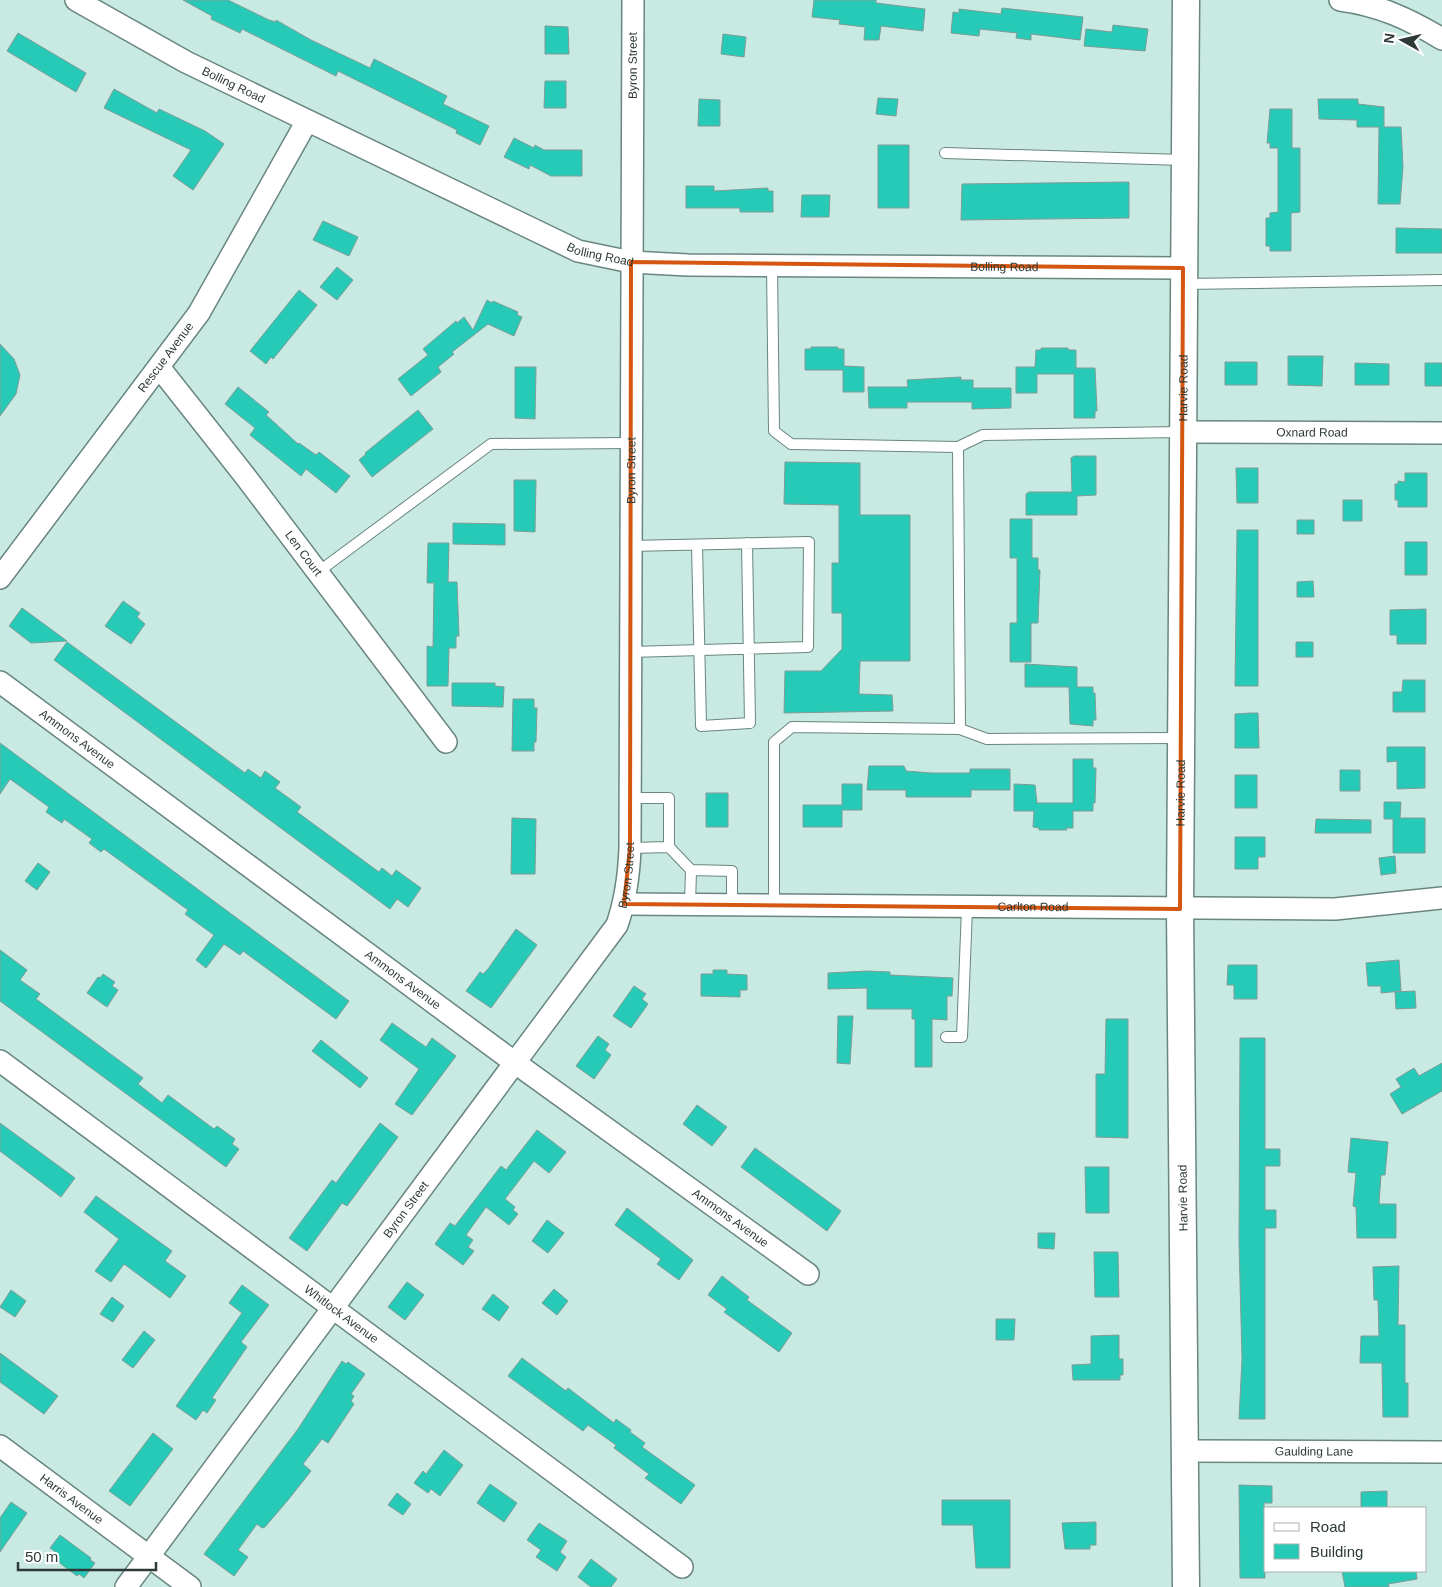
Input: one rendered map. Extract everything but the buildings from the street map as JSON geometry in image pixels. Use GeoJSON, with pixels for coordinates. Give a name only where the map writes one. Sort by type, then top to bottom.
{"type":"FeatureCollection","features":[{"type":"Feature","properties":{"kind":"street","name":"Bolling Road"},"geometry":{"type":"LineString","coordinates":[[76,0],[186,62],[568,247],[631,262],[688,266],[772,266],[1183,276]]}},
{"type":"Feature","properties":{"kind":"street","name":"Byron Street"},"geometry":{"type":"LineString","coordinates":[[126,1587],[617,925],[624,904],[629,881],[630,848],[633,0]]}},
{"type":"Feature","properties":{"kind":"street","name":"Harvie Road"},"geometry":{"type":"LineString","coordinates":[[1186,0],[1180,909],[1186,1587]]}},
{"type":"Feature","properties":{"kind":"street"},"geometry":{"type":"LineString","coordinates":[[1340,0],[1389,10],[1416,23],[1442,39]]}},
{"type":"Feature","properties":{"kind":"street","name":"Rescue Avenue"},"geometry":{"type":"LineString","coordinates":[[0,578],[199,313],[307,121]]}},
{"type":"Feature","properties":{"kind":"street","name":"Len Court"},"geometry":{"type":"LineString","coordinates":[[159,366],[446,742]]}},
{"type":"Feature","properties":{"kind":"street","name":"Oxnard Road"},"geometry":{"type":"LineString","coordinates":[[1182,432],[1442,433]]}},
{"type":"Feature","properties":{"kind":"street","name":"Ammons Avenue"},"geometry":{"type":"LineString","coordinates":[[0,682],[514,1062],[808,1274]]}},
{"type":"Feature","properties":{"kind":"street","name":"Carlton Road"},"geometry":{"type":"LineString","coordinates":[[624,904],[967,908],[1336,909],[1442,898]]}},
{"type":"Feature","properties":{"kind":"street","name":"Whitlock Avenue"},"geometry":{"type":"LineString","coordinates":[[0,1061],[682,1567]]}},
{"type":"Feature","properties":{"kind":"street","name":"Harris Avenue"},"geometry":{"type":"LineString","coordinates":[[0,1446],[190,1587]]}},
{"type":"Feature","properties":{"kind":"street","name":"Gaulding Lane"},"geometry":{"type":"LineString","coordinates":[[1185,1451],[1442,1452]]}},
{"type":"Feature","properties":{"kind":"lane"},"geometry":{"type":"LineString","coordinates":[[945,153],[1185,160]]}},
{"type":"Feature","properties":{"kind":"lane"},"geometry":{"type":"LineString","coordinates":[[772,266],[774,431],[791,444],[958,447],[983,435],[1182,432]]}},
{"type":"Feature","properties":{"kind":"lane"},"geometry":{"type":"LineString","coordinates":[[1183,276],[1442,280]]}},
{"type":"Feature","properties":{"kind":"lane"},"geometry":{"type":"LineString","coordinates":[[318,572],[491,444],[630,443]]}},
{"type":"Feature","properties":{"kind":"lane"},"geometry":{"type":"LineString","coordinates":[[958,447],[960,729]]}},
{"type":"Feature","properties":{"kind":"lane"},"geometry":{"type":"LineString","coordinates":[[630,546],[809,542],[808,647],[630,652]]}},
{"type":"Feature","properties":{"kind":"lane"},"geometry":{"type":"LineString","coordinates":[[698,545],[702,726],[750,723],[747,543]]}},
{"type":"Feature","properties":{"kind":"lane"},"geometry":{"type":"LineString","coordinates":[[774,906],[774,742],[792,728],[960,729],[987,739],[1181,738]]}},
{"type":"Feature","properties":{"kind":"lane"},"geometry":{"type":"LineString","coordinates":[[630,798],[669,798],[669,847],[691,870],[732,871],[732,905]]}},
{"type":"Feature","properties":{"kind":"lane"},"geometry":{"type":"LineString","coordinates":[[630,848],[669,847]]}},
{"type":"Feature","properties":{"kind":"lane"},"geometry":{"type":"LineString","coordinates":[[690,905],[691,870]]}},
{"type":"Feature","properties":{"kind":"lane"},"geometry":{"type":"LineString","coordinates":[[946,1037],[962,1037],[967,908]]}},
{"type":"Feature","properties":{"kind":"highlighted area"},"geometry":{"type":"Polygon","coordinates":[[[631,262],[1183,268],[1180,909],[624,904],[630,848],[631,262]]]}}]}
